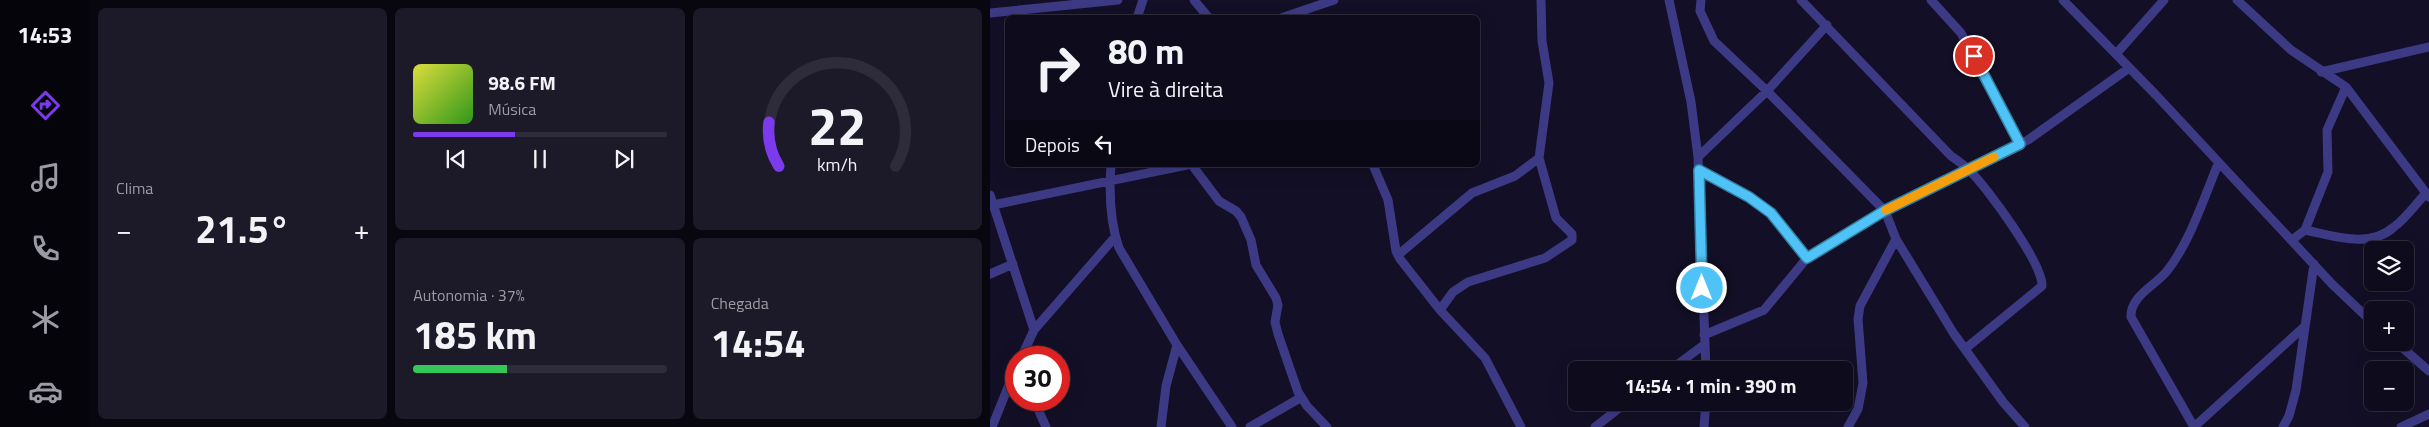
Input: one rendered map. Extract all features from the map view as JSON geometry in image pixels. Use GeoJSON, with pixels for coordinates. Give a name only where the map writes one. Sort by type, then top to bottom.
{"type":"FeatureCollection","features":[{"type":"Feature","properties":{"kind":"street"},"geometry":{"type":"LineString","coordinates":[[990,13],[1118,0]]}},
{"type":"Feature","properties":{"kind":"street"},"geometry":{"type":"LineString","coordinates":[[1138,15],[1143,0]]}},
{"type":"Feature","properties":{"kind":"street"},"geometry":{"type":"LineString","coordinates":[[1194,0],[1206,15]]}},
{"type":"Feature","properties":{"kind":"street"},"geometry":{"type":"LineString","coordinates":[[1288,15],[1334,0]]}},
{"type":"Feature","properties":{"kind":"street"},"geometry":{"type":"LineString","coordinates":[[1440,310],[1453,292],[1468,282],[1545,258],[1572,240],[1572,234],[1556,218],[1551,207],[1539,158],[1549,82],[1542,41],[1541,0]]}},
{"type":"Feature","properties":{"kind":"street"},"geometry":{"type":"LineString","coordinates":[[1669,0],[1691,102],[1698,157],[1705,361]]}},
{"type":"Feature","properties":{"kind":"street"},"geometry":{"type":"LineString","coordinates":[[1701,0],[1700,11],[1714,41],[1767,91],[1884,211],[1896,238],[1965,349],[2025,427]]}},
{"type":"Feature","properties":{"kind":"street"},"geometry":{"type":"LineString","coordinates":[[1802,0],[1951,156],[1969,170],[2004,215],[2041,273],[2042,286],[1965,349]]}},
{"type":"Feature","properties":{"kind":"street"},"geometry":{"type":"LineString","coordinates":[[1931,0],[1961,33],[2020,144]]}},
{"type":"Feature","properties":{"kind":"street"},"geometry":{"type":"LineString","coordinates":[[2063,0],[2218,164],[2364,314]]}},
{"type":"Feature","properties":{"kind":"street"},"geometry":{"type":"LineString","coordinates":[[2116,54],[2164,0]]}},
{"type":"Feature","properties":{"kind":"street"},"geometry":{"type":"LineString","coordinates":[[2237,0],[2291,50],[2321,72],[2346,87],[2428,195],[2394,228],[2376,238],[2354,239],[2305,230]]}},
{"type":"Feature","properties":{"kind":"street"},"geometry":{"type":"LineString","coordinates":[[1698,157],[1767,91],[1827,25]]}},
{"type":"Feature","properties":{"kind":"street"},"geometry":{"type":"LineString","coordinates":[[2321,72],[2429,48]]}},
{"type":"Feature","properties":{"kind":"street"},"geometry":{"type":"LineString","coordinates":[[1680,361],[1704,340],[1764,310],[1807,258],[1884,211],[2020,144],[2129,68]]}},
{"type":"Feature","properties":{"kind":"street"},"geometry":{"type":"LineString","coordinates":[[2292,240],[2305,230],[2328,172],[2328,130],[2346,87]]}},
{"type":"Feature","properties":{"kind":"street"},"geometry":{"type":"LineString","coordinates":[[1398,255],[1472,193],[1515,176],[1539,158]]}},
{"type":"Feature","properties":{"kind":"street"},"geometry":{"type":"LineString","coordinates":[[2218,164],[2178,258],[2130,309],[2130,317],[2194,427],[2305,326]]}},
{"type":"Feature","properties":{"kind":"street"},"geometry":{"type":"LineString","coordinates":[[1111,167],[1110,181],[1115,237],[1120,248],[1177,345],[1232,427]]}},
{"type":"Feature","properties":{"kind":"street"},"geometry":{"type":"LineString","coordinates":[[993,206],[1177,167]]}},
{"type":"Feature","properties":{"kind":"street"},"geometry":{"type":"LineString","coordinates":[[1194,167],[1219,201],[1236,211],[1241,217],[1251,240],[1256,265],[1276,298],[1278,305],[1276,322],[1278,334],[1300,398],[1327,427]]}},
{"type":"Feature","properties":{"kind":"street"},"geometry":{"type":"LineString","coordinates":[[1374,167],[1388,200],[1398,255],[1440,310],[1484,358],[1521,427]]}},
{"type":"Feature","properties":{"kind":"street"},"geometry":{"type":"LineString","coordinates":[[1699,170],[1749,197],[1771,213],[1807,258]]}},
{"type":"Feature","properties":{"kind":"street"},"geometry":{"type":"LineString","coordinates":[[990,195],[1034,330]]}},
{"type":"Feature","properties":{"kind":"street"},"geometry":{"type":"LineString","coordinates":[[1027,346],[1034,330],[1115,237]]}},
{"type":"Feature","properties":{"kind":"street"},"geometry":{"type":"LineString","coordinates":[[1848,427],[1858,409],[1863,384],[1858,319],[1860,306],[1896,238]]}},
{"type":"Feature","properties":{"kind":"street"},"geometry":{"type":"LineString","coordinates":[[990,274],[1013,264]]}},
{"type":"Feature","properties":{"kind":"street"},"geometry":{"type":"LineString","coordinates":[[2283,427],[2289,416],[2296,390],[2314,264]]}},
{"type":"Feature","properties":{"kind":"street"},"geometry":{"type":"LineString","coordinates":[[1160,427],[1166,386],[1177,345]]}},
{"type":"Feature","properties":{"kind":"street"},"geometry":{"type":"LineString","coordinates":[[2406,351],[2429,371]]}},
{"type":"Feature","properties":{"kind":"street"},"geometry":{"type":"LineString","coordinates":[[992,427],[1005,395]]}},
{"type":"Feature","properties":{"kind":"street"},"geometry":{"type":"LineString","coordinates":[[1250,427],[1300,398]]}},
{"type":"Feature","properties":{"kind":"street"},"geometry":{"type":"LineString","coordinates":[[990,408],[1001,405]]}},
{"type":"Feature","properties":{"kind":"street"},"geometry":{"type":"LineString","coordinates":[[1039,411],[1046,427]]}},
{"type":"Feature","properties":{"kind":"street"},"geometry":{"type":"LineString","coordinates":[[1595,427],[1615,411]]}},
{"type":"Feature","properties":{"kind":"street"},"geometry":{"type":"LineString","coordinates":[[1704,427],[1705,411]]}},
{"type":"Feature","properties":{"kind":"street"},"geometry":{"type":"LineString","coordinates":[[2401,427],[2429,414]]}},
{"type":"Feature","properties":{"kind":"street"},"geometry":{"type":"LineString","coordinates":[[2289,416],[2289,427]]}},
{"type":"Feature","properties":{"kind":"slow traffic"},"geometry":{"type":"LineString","coordinates":[[1886,210],[1994,157]]}},
{"type":"Feature","properties":{"kind":"route"},"geometry":{"type":"LineString","coordinates":[[1702,288],[1699,170],[1760,203],[1771,213],[1807,258],[1884,211],[2020,144],[1974,56]]}}]}
